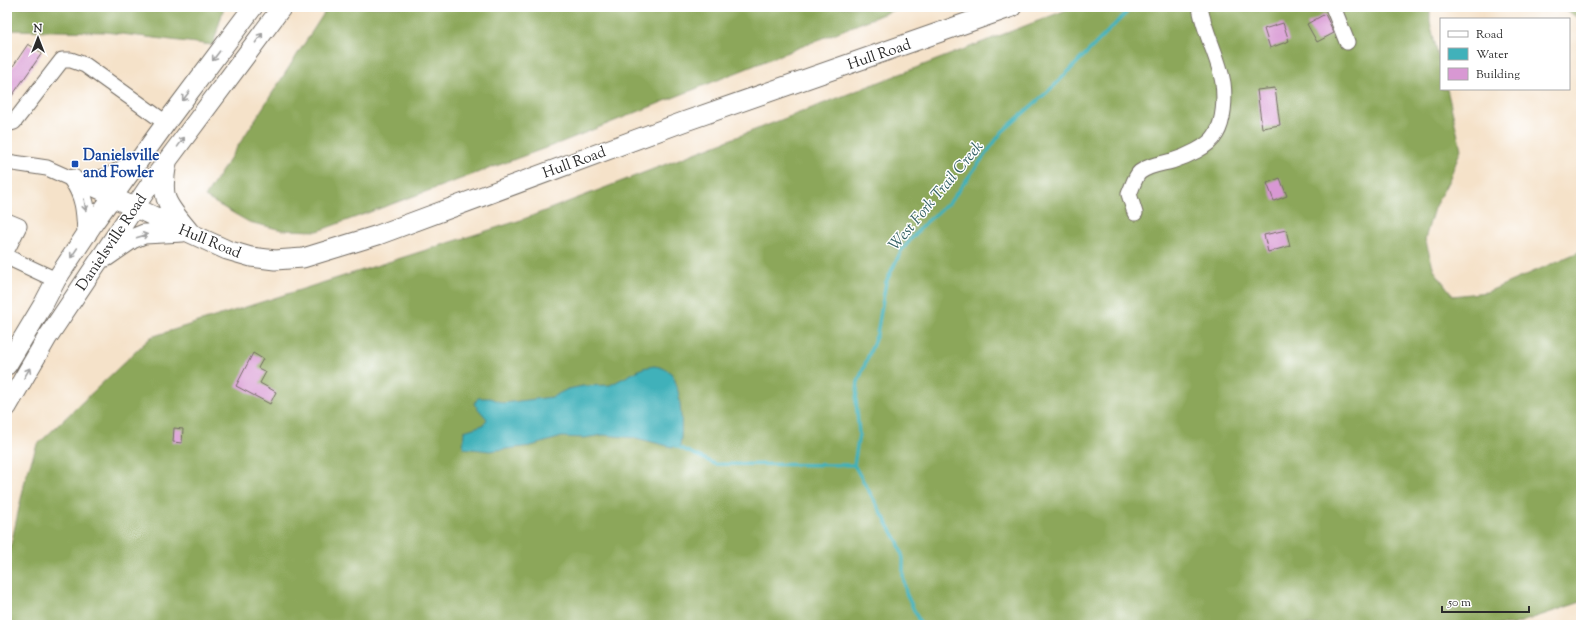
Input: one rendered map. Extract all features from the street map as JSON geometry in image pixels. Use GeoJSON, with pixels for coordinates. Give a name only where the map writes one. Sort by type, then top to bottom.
{"type":"FeatureCollection","features":[{"type":"Feature","properties":{"kind":"main road","name":"Danielsville Road"},"geometry":{"type":"LineString","coordinates":[[10,355],[56,280],[112,198],[253,7]]}},
{"type":"Feature","properties":{"kind":"main road","name":"Danielsville Road"},"geometry":{"type":"LineString","coordinates":[[7,407],[47,338],[97,263],[168,160],[282,7]]}},
{"type":"Feature","properties":{"kind":"main road","name":"Hull Road"},"geometry":{"type":"LineString","coordinates":[[112,198],[226,250],[251,257],[275,260],[303,258],[378,235],[683,122],[1012,7]]}},
{"type":"Feature","properties":{"kind":"main road"},"geometry":{"type":"LineString","coordinates":[[168,160],[164,181],[166,201],[188,233]]}},
{"type":"Feature","properties":{"kind":"main road"},"geometry":{"type":"LineString","coordinates":[[87,234],[86,204],[78,181],[102,180],[116,175],[138,161]]}},
{"type":"Feature","properties":{"kind":"main road"},"geometry":{"type":"LineString","coordinates":[[97,263],[132,239],[144,234],[188,233]]}},
{"type":"Feature","properties":{"kind":"street"},"geometry":{"type":"LineString","coordinates":[[1135,213],[1129,194],[1139,173],[1155,165],[1188,155],[1203,146],[1216,135],[1223,101],[1223,84],[1219,66],[1201,17],[1200,7]]}},
{"type":"Feature","properties":{"kind":"street"},"geometry":{"type":"LineString","coordinates":[[1333,7],[1347,42]]}},
{"type":"Feature","properties":{"kind":"street"},"geometry":{"type":"LineString","coordinates":[[7,124],[14,122],[62,60],[71,60],[85,65],[166,123]]}},
{"type":"Feature","properties":{"kind":"street"},"geometry":{"type":"LineString","coordinates":[[7,162],[46,168],[78,181],[112,198]]}},
{"type":"Feature","properties":{"kind":"street"},"geometry":{"type":"LineString","coordinates":[[7,221],[19,226],[7,250]]}},
{"type":"Feature","properties":{"kind":"street"},"geometry":{"type":"LineString","coordinates":[[7,257],[56,280]]}},
{"type":"Feature","properties":{"kind":"green space"},"geometry":{"type":"Polygon","coordinates":[[[7,7],[224,7],[213,45],[105,32],[7,30],[7,7]]]}},
{"type":"Feature","properties":{"kind":"green space"},"geometry":{"type":"Polygon","coordinates":[[[328,7],[901,7],[562,142],[318,231],[282,230],[249,222],[205,197],[328,7]]]}},
{"type":"Feature","properties":{"kind":"green space"},"geometry":{"type":"Polygon","coordinates":[[[1074,7],[1430,7],[1430,22],[1440,65],[1440,90],[1447,90],[1461,149],[1449,180],[1434,208],[1425,239],[1434,270],[1453,296],[1487,292],[1581,251],[1581,602],[1512,625],[7,625],[7,563],[26,476],[37,445],[151,337],[521,220],[1074,7]]]}},
{"type":"Feature","properties":{"kind":"green space"},"geometry":{"type":"Polygon","coordinates":[[[1562,7],[1581,7],[1581,20],[1562,7]]]}},
{"type":"Feature","properties":{"kind":"water"},"geometry":{"type":"Polygon","coordinates":[[[654,366],[663,368],[673,375],[681,412],[680,446],[672,447],[636,438],[603,435],[584,438],[562,437],[531,446],[490,451],[463,448],[464,431],[483,425],[487,419],[474,404],[478,398],[490,398],[503,403],[552,397],[568,389],[583,386],[610,385],[643,368],[654,366]]]}},
{"type":"Feature","properties":{"kind":"building"},"geometry":{"type":"Polygon","coordinates":[[[1325,14],[1334,33],[1317,42],[1307,24],[1325,14]]]}},
{"type":"Feature","properties":{"kind":"building"},"geometry":{"type":"Polygon","coordinates":[[[1283,23],[1289,41],[1270,48],[1264,29],[1283,23]]]}},
{"type":"Feature","properties":{"kind":"building"},"geometry":{"type":"Polygon","coordinates":[[[28,44],[42,53],[7,103],[7,75],[28,44]]]}},
{"type":"Feature","properties":{"kind":"building"},"geometry":{"type":"Polygon","coordinates":[[[1275,88],[1280,125],[1262,128],[1257,90],[1275,88]]]}},
{"type":"Feature","properties":{"kind":"building"},"geometry":{"type":"Polygon","coordinates":[[[1280,178],[1287,196],[1274,201],[1267,183],[1280,178]]]}},
{"type":"Feature","properties":{"kind":"building"},"geometry":{"type":"Polygon","coordinates":[[[1286,230],[1290,246],[1268,252],[1264,235],[1286,230]]]}},
{"type":"Feature","properties":{"kind":"building"},"geometry":{"type":"Polygon","coordinates":[[[253,353],[263,359],[258,368],[266,372],[260,383],[276,392],[270,404],[236,386],[253,353]]]}},
{"type":"Feature","properties":{"kind":"building"},"geometry":{"type":"Polygon","coordinates":[[[174,428],[183,429],[182,443],[173,442],[174,428]]]}},
{"type":"Feature","properties":{"kind":"waterway","name":"West Fork Trail Creek"},"geometry":{"type":"LineString","coordinates":[[921,625],[906,593],[903,576],[903,558],[898,542],[854,465],[859,434],[856,400],[858,382],[877,334],[886,282],[901,251],[923,225],[950,202],[1002,132],[1054,86],[1132,7]]}},
{"type":"Feature","properties":{"kind":"waterway"},"geometry":{"type":"LineString","coordinates":[[676,446],[715,464],[854,465]]}},
{"type":"Feature","properties":{"kind":"place","name":"Danielsville and Fowler"},"geometry":{"type":"Point","coordinates":[75,164]}}]}
